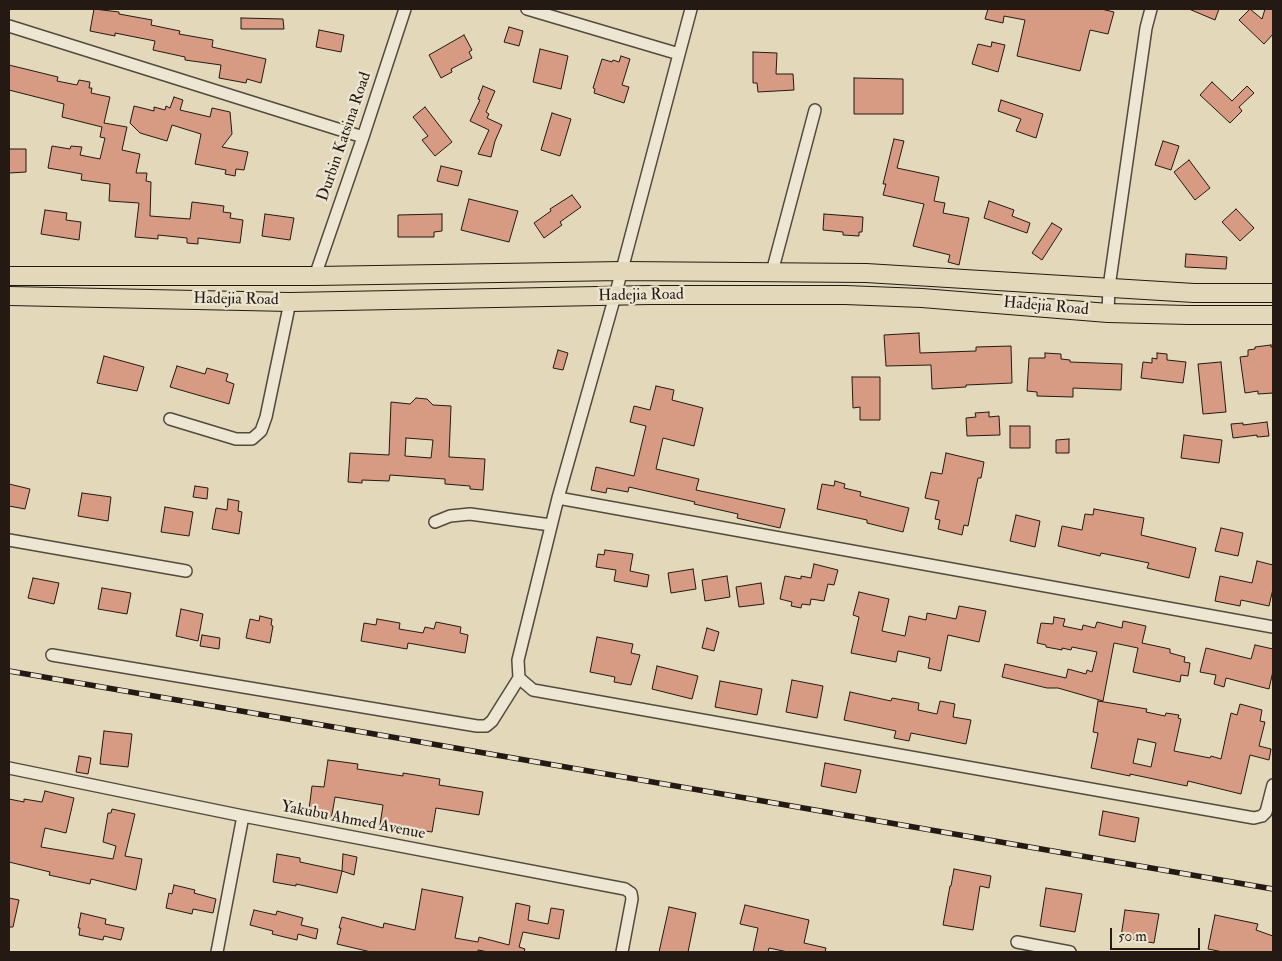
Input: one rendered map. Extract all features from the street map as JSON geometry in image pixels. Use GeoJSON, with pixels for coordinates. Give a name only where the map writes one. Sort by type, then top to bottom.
{"type":"FeatureCollection","features":[{"type":"Feature","properties":{"kind":"main road","name":"Hadejia Road"},"geometry":{"type":"LineString","coordinates":[[9,276],[315,276],[622,271],[866,273],[1194,293],[1273,293]]}},
{"type":"Feature","properties":{"kind":"main road","name":"Hadejia Road"},"geometry":{"type":"LineString","coordinates":[[9,296],[290,302],[615,296],[845,295],[922,298],[1108,313],[1273,315]]}},
{"type":"Feature","properties":{"kind":"street","name":"Durbin Katsina Road"},"geometry":{"type":"LineString","coordinates":[[315,276],[405,9]]}},
{"type":"Feature","properties":{"kind":"street"},"geometry":{"type":"LineString","coordinates":[[527,9],[679,54]]}},
{"type":"Feature","properties":{"kind":"street"},"geometry":{"type":"LineString","coordinates":[[52,655],[477,726],[486,726],[492,721],[518,678],[518,660],[551,525],[622,271],[691,9]]}},
{"type":"Feature","properties":{"kind":"street"},"geometry":{"type":"LineString","coordinates":[[1108,313],[1109,287],[1146,28],[1151,9]]}},
{"type":"Feature","properties":{"kind":"street"},"geometry":{"type":"LineString","coordinates":[[9,26],[363,137]]}},
{"type":"Feature","properties":{"kind":"street"},"geometry":{"type":"LineString","coordinates":[[772,272],[815,110]]}},
{"type":"Feature","properties":{"kind":"street"},"geometry":{"type":"LineString","coordinates":[[170,419],[236,439],[252,439],[261,431],[266,417],[290,302]]}},
{"type":"Feature","properties":{"kind":"street"},"geometry":{"type":"LineString","coordinates":[[558,498],[1273,627]]}},
{"type":"Feature","properties":{"kind":"street"},"geometry":{"type":"LineString","coordinates":[[435,522],[450,516],[470,514],[551,525]]}},
{"type":"Feature","properties":{"kind":"street"},"geometry":{"type":"LineString","coordinates":[[9,540],[186,571]]}},
{"type":"Feature","properties":{"kind":"street"},"geometry":{"type":"LineString","coordinates":[[518,678],[533,690],[1254,818],[1262,816],[1266,812],[1273,785]]}},
{"type":"Feature","properties":{"kind":"street","name":"Yakubu Ahmed Avenue"},"geometry":{"type":"LineString","coordinates":[[9,768],[243,816],[625,889],[631,892],[632,898],[622,952]]}},
{"type":"Feature","properties":{"kind":"street"},"geometry":{"type":"LineString","coordinates":[[216,952],[243,816]]}},
{"type":"Feature","properties":{"kind":"street"},"geometry":{"type":"LineString","coordinates":[[1017,942],[1055,951],[1070,952]]}},
{"type":"Feature","properties":{"kind":"building"},"geometry":{"type":"Polygon","coordinates":[[[94,9],[119,12],[119,14],[152,20],[151,25],[180,31],[179,34],[213,40],[212,47],[266,59],[261,83],[247,79],[246,83],[219,78],[221,65],[185,60],[185,57],[153,50],[155,41],[115,33],[115,36],[90,31],[94,9]]]}},
{"type":"Feature","properties":{"kind":"building"},"geometry":{"type":"Polygon","coordinates":[[[988,9],[1101,9],[1114,12],[1108,34],[1090,30],[1080,71],[1017,56],[1025,20],[1004,16],[1003,23],[985,19],[988,9]]]}},
{"type":"Feature","properties":{"kind":"building"},"geometry":{"type":"Polygon","coordinates":[[[1189,9],[1219,9],[1215,20],[1189,9]]]}},
{"type":"Feature","properties":{"kind":"building"},"geometry":{"type":"Polygon","coordinates":[[[1250,9],[1262,19],[1265,9],[1273,9],[1273,34],[1264,44],[1239,20],[1250,9]]]}},
{"type":"Feature","properties":{"kind":"building"},"geometry":{"type":"Polygon","coordinates":[[[241,18],[283,19],[284,29],[241,29],[241,18]]]}},
{"type":"Feature","properties":{"kind":"building"},"geometry":{"type":"Polygon","coordinates":[[[509,27],[523,31],[519,46],[504,42],[509,27]]]}},
{"type":"Feature","properties":{"kind":"building"},"geometry":{"type":"Polygon","coordinates":[[[319,30],[344,35],[341,52],[316,47],[319,30]]]}},
{"type":"Feature","properties":{"kind":"building"},"geometry":{"type":"Polygon","coordinates":[[[464,35],[472,50],[469,52],[472,58],[451,69],[452,72],[441,78],[429,55],[464,35]]]}},
{"type":"Feature","properties":{"kind":"building"},"geometry":{"type":"Polygon","coordinates":[[[992,42],[1005,45],[998,72],[972,64],[978,44],[991,47],[992,42]]]}},
{"type":"Feature","properties":{"kind":"building"},"geometry":{"type":"Polygon","coordinates":[[[540,49],[568,56],[561,89],[533,82],[540,49]]]}},
{"type":"Feature","properties":{"kind":"building"},"geometry":{"type":"Polygon","coordinates":[[[753,52],[777,53],[776,74],[793,74],[794,90],[758,92],[757,83],[753,83],[753,52]]]}},
{"type":"Feature","properties":{"kind":"building"},"geometry":{"type":"Polygon","coordinates":[[[621,56],[630,59],[622,85],[629,87],[624,103],[594,93],[595,89],[593,88],[602,59],[619,62],[621,56]]]}},
{"type":"Feature","properties":{"kind":"building"},"geometry":{"type":"Polygon","coordinates":[[[9,65],[58,77],[57,81],[77,85],[79,80],[90,82],[89,88],[92,88],[91,93],[110,97],[104,123],[127,127],[122,150],[140,154],[136,173],[147,173],[146,181],[151,182],[150,216],[190,219],[192,202],[224,206],[223,212],[231,213],[230,218],[243,220],[240,243],[198,238],[198,244],[187,243],[187,238],[158,235],[158,239],[135,237],[139,203],[109,201],[110,184],[81,180],[82,174],[48,168],[52,146],[70,149],[71,146],[82,147],[80,155],[100,159],[105,138],[100,137],[102,127],[62,117],[64,104],[9,90],[9,65]]]}},
{"type":"Feature","properties":{"kind":"building"},"geometry":{"type":"Polygon","coordinates":[[[854,78],[903,79],[903,114],[854,114],[854,78]]]}},
{"type":"Feature","properties":{"kind":"building"},"geometry":{"type":"Polygon","coordinates":[[[1212,82],[1232,101],[1247,86],[1254,93],[1239,107],[1242,111],[1230,123],[1200,95],[1212,82]]]}},
{"type":"Feature","properties":{"kind":"building"},"geometry":{"type":"Polygon","coordinates":[[[483,86],[495,91],[486,112],[489,114],[487,118],[502,125],[491,157],[478,154],[489,130],[470,121],[480,100],[478,99],[483,86]]]}},
{"type":"Feature","properties":{"kind":"building"},"geometry":{"type":"Polygon","coordinates":[[[174,97],[183,100],[180,110],[210,117],[212,108],[230,112],[232,134],[222,147],[248,152],[244,170],[236,169],[235,176],[225,174],[226,170],[195,164],[201,134],[172,125],[167,141],[140,133],[130,123],[134,106],[154,111],[154,107],[165,110],[166,106],[170,108],[174,97]]]}},
{"type":"Feature","properties":{"kind":"building"},"geometry":{"type":"Polygon","coordinates":[[[1001,100],[1043,114],[1036,138],[1016,131],[1021,119],[998,111],[1001,100]]]}},
{"type":"Feature","properties":{"kind":"building"},"geometry":{"type":"Polygon","coordinates":[[[425,107],[452,142],[435,156],[422,140],[428,136],[413,117],[425,107]]]}},
{"type":"Feature","properties":{"kind":"building"},"geometry":{"type":"Polygon","coordinates":[[[552,113],[571,119],[560,156],[541,150],[552,113]]]}},
{"type":"Feature","properties":{"kind":"building"},"geometry":{"type":"Polygon","coordinates":[[[894,139],[904,141],[897,168],[939,177],[934,201],[945,203],[943,213],[969,218],[959,265],[948,262],[950,255],[913,246],[924,204],[883,195],[886,184],[883,184],[894,139]]]}},
{"type":"Feature","properties":{"kind":"building"},"geometry":{"type":"Polygon","coordinates":[[[1163,141],[1179,146],[1171,170],[1155,165],[1163,141]]]}},
{"type":"Feature","properties":{"kind":"building"},"geometry":{"type":"Polygon","coordinates":[[[9,149],[26,149],[26,172],[9,173],[9,149]]]}},
{"type":"Feature","properties":{"kind":"building"},"geometry":{"type":"Polygon","coordinates":[[[1189,160],[1210,188],[1195,200],[1174,172],[1189,160]]]}},
{"type":"Feature","properties":{"kind":"building"},"geometry":{"type":"Polygon","coordinates":[[[441,166],[462,171],[458,186],[437,181],[441,166]]]}},
{"type":"Feature","properties":{"kind":"building"},"geometry":{"type":"Polygon","coordinates":[[[572,195],[581,207],[560,222],[562,225],[544,238],[534,223],[551,211],[550,209],[572,195]]]}},
{"type":"Feature","properties":{"kind":"building"},"geometry":{"type":"Polygon","coordinates":[[[469,199],[518,211],[509,242],[461,230],[469,199]]]}},
{"type":"Feature","properties":{"kind":"building"},"geometry":{"type":"Polygon","coordinates":[[[989,201],[1014,210],[1012,216],[1030,223],[1027,233],[984,218],[989,201]]]}},
{"type":"Feature","properties":{"kind":"building"},"geometry":{"type":"Polygon","coordinates":[[[1236,209],[1254,228],[1240,241],[1222,222],[1236,209]]]}},
{"type":"Feature","properties":{"kind":"building"},"geometry":{"type":"Polygon","coordinates":[[[45,210],[67,213],[66,220],[81,222],[79,240],[41,234],[45,210]]]}},
{"type":"Feature","properties":{"kind":"building"},"geometry":{"type":"Polygon","coordinates":[[[265,214],[294,218],[290,240],[262,236],[265,214]]]}},
{"type":"Feature","properties":{"kind":"building"},"geometry":{"type":"Polygon","coordinates":[[[442,214],[442,231],[434,232],[434,237],[398,237],[398,215],[442,214]]]}},
{"type":"Feature","properties":{"kind":"building"},"geometry":{"type":"Polygon","coordinates":[[[824,214],[863,217],[862,232],[859,232],[859,236],[843,235],[843,232],[823,230],[824,214]]]}},
{"type":"Feature","properties":{"kind":"building"},"geometry":{"type":"Polygon","coordinates":[[[1052,223],[1062,229],[1042,260],[1032,253],[1052,223]]]}},
{"type":"Feature","properties":{"kind":"building"},"geometry":{"type":"Polygon","coordinates":[[[1186,254],[1227,257],[1226,269],[1185,267],[1186,254]]]}},
{"type":"Feature","properties":{"kind":"building"},"geometry":{"type":"Polygon","coordinates":[[[919,333],[920,353],[976,351],[976,347],[1011,346],[1012,383],[932,389],[931,365],[886,366],[884,335],[919,333]]]}},
{"type":"Feature","properties":{"kind":"building"},"geometry":{"type":"Polygon","coordinates":[[[1271,345],[1273,347],[1273,393],[1258,394],[1258,391],[1245,393],[1240,357],[1248,356],[1248,350],[1255,349],[1255,347],[1271,345]]]}},
{"type":"Feature","properties":{"kind":"building"},"geometry":{"type":"Polygon","coordinates":[[[558,350],[568,353],[563,370],[553,368],[558,350]]]}},
{"type":"Feature","properties":{"kind":"building"},"geometry":{"type":"Polygon","coordinates":[[[1045,353],[1061,354],[1061,359],[1070,360],[1070,362],[1122,364],[1121,390],[1073,388],[1073,397],[1037,396],[1037,392],[1027,391],[1029,358],[1045,358],[1045,353]]]}},
{"type":"Feature","properties":{"kind":"building"},"geometry":{"type":"Polygon","coordinates":[[[1157,353],[1167,354],[1167,360],[1186,362],[1183,383],[1141,378],[1143,362],[1152,363],[1152,358],[1157,359],[1157,353]]]}},
{"type":"Feature","properties":{"kind":"building"},"geometry":{"type":"Polygon","coordinates":[[[104,356],[144,367],[137,391],[97,383],[104,356]]]}},
{"type":"Feature","properties":{"kind":"building"},"geometry":{"type":"Polygon","coordinates":[[[1221,362],[1226,412],[1203,414],[1198,364],[1221,362]]]}},
{"type":"Feature","properties":{"kind":"building"},"geometry":{"type":"Polygon","coordinates":[[[177,366],[205,374],[207,368],[228,374],[226,381],[234,384],[229,404],[170,387],[177,366]]]}},
{"type":"Feature","properties":{"kind":"building"},"geometry":{"type":"Polygon","coordinates":[[[852,377],[880,377],[880,420],[860,420],[860,407],[853,408],[852,377]]]}},
{"type":"Feature","properties":{"kind":"building"},"geometry":{"type":"Polygon","coordinates":[[[656,386],[674,390],[672,400],[703,408],[694,446],[663,438],[656,469],[699,479],[696,490],[785,509],[780,528],[737,518],[738,514],[694,504],[695,502],[629,487],[628,492],[607,488],[606,493],[591,490],[596,467],[634,476],[646,426],[630,422],[634,406],[650,410],[656,386]]]}},
{"type":"Feature","properties":{"kind":"building"},"geometry":{"type":"Polygon","coordinates":[[[416,398],[427,399],[433,405],[451,406],[449,457],[485,459],[483,490],[470,489],[470,486],[445,484],[445,479],[390,475],[389,481],[362,480],[362,483],[348,482],[350,453],[389,455],[391,402],[410,404],[416,398]],[[406,438],[405,456],[431,458],[433,440],[406,438]]]}},
{"type":"Feature","properties":{"kind":"building"},"geometry":{"type":"Polygon","coordinates":[[[989,412],[989,417],[999,416],[1000,435],[967,436],[966,418],[976,417],[975,413],[989,412]]]}},
{"type":"Feature","properties":{"kind":"building"},"geometry":{"type":"Polygon","coordinates":[[[1267,422],[1269,436],[1257,437],[1257,435],[1233,438],[1231,424],[1243,423],[1243,425],[1267,422]]]}},
{"type":"Feature","properties":{"kind":"building"},"geometry":{"type":"Polygon","coordinates":[[[1010,426],[1030,426],[1030,448],[1010,448],[1010,426]]]}},
{"type":"Feature","properties":{"kind":"building"},"geometry":{"type":"Polygon","coordinates":[[[1184,435],[1222,440],[1219,463],[1181,458],[1184,435]]]}},
{"type":"Feature","properties":{"kind":"building"},"geometry":{"type":"Polygon","coordinates":[[[1069,439],[1069,453],[1056,453],[1056,440],[1069,439]]]}},
{"type":"Feature","properties":{"kind":"building"},"geometry":{"type":"Polygon","coordinates":[[[946,453],[984,462],[981,478],[978,478],[968,526],[964,525],[962,535],[938,529],[940,520],[935,519],[939,501],[925,498],[931,472],[942,474],[946,453]]]}},
{"type":"Feature","properties":{"kind":"building"},"geometry":{"type":"Polygon","coordinates":[[[835,481],[845,484],[844,488],[861,492],[860,496],[909,508],[903,532],[867,523],[867,520],[817,509],[822,484],[834,486],[835,481]]]}},
{"type":"Feature","properties":{"kind":"building"},"geometry":{"type":"Polygon","coordinates":[[[9,484],[30,489],[25,509],[9,506],[9,484]]]}},
{"type":"Feature","properties":{"kind":"building"},"geometry":{"type":"Polygon","coordinates":[[[195,486],[208,488],[207,499],[193,497],[195,486]]]}},
{"type":"Feature","properties":{"kind":"building"},"geometry":{"type":"Polygon","coordinates":[[[82,493],[111,497],[108,521],[78,516],[82,493]]]}},
{"type":"Feature","properties":{"kind":"building"},"geometry":{"type":"Polygon","coordinates":[[[228,499],[239,501],[238,511],[242,512],[239,534],[212,529],[216,508],[227,510],[228,499]]]}},
{"type":"Feature","properties":{"kind":"building"},"geometry":{"type":"Polygon","coordinates":[[[165,507],[193,512],[189,536],[161,532],[165,507]]]}},
{"type":"Feature","properties":{"kind":"building"},"geometry":{"type":"Polygon","coordinates":[[[1094,509],[1144,518],[1141,535],[1196,548],[1189,578],[1147,568],[1149,563],[1101,553],[1100,556],[1058,546],[1062,526],[1082,530],[1085,514],[1093,515],[1094,509]]]}},
{"type":"Feature","properties":{"kind":"building"},"geometry":{"type":"Polygon","coordinates":[[[1016,515],[1040,521],[1035,547],[1010,541],[1016,515]]]}},
{"type":"Feature","properties":{"kind":"building"},"geometry":{"type":"Polygon","coordinates":[[[1221,528],[1243,533],[1238,556],[1215,551],[1221,528]]]}},
{"type":"Feature","properties":{"kind":"building"},"geometry":{"type":"Polygon","coordinates":[[[605,550],[633,554],[630,571],[649,575],[647,587],[614,581],[616,570],[596,567],[598,554],[604,555],[605,550]]]}},
{"type":"Feature","properties":{"kind":"building"},"geometry":{"type":"Polygon","coordinates":[[[1257,561],[1273,565],[1273,589],[1269,606],[1241,600],[1240,606],[1215,601],[1220,576],[1252,583],[1257,561]]]}},
{"type":"Feature","properties":{"kind":"building"},"geometry":{"type":"Polygon","coordinates":[[[814,564],[838,570],[834,585],[828,584],[824,601],[811,599],[810,605],[802,604],[801,608],[791,606],[792,602],[780,599],[785,576],[801,579],[801,576],[811,578],[814,564]]]}},
{"type":"Feature","properties":{"kind":"building"},"geometry":{"type":"Polygon","coordinates":[[[693,569],[696,589],[671,593],[668,573],[693,569]]]}},
{"type":"Feature","properties":{"kind":"building"},"geometry":{"type":"Polygon","coordinates":[[[727,576],[730,597],[705,601],[702,580],[727,576]]]}},
{"type":"Feature","properties":{"kind":"building"},"geometry":{"type":"Polygon","coordinates":[[[33,578],[59,583],[54,604],[28,598],[33,578]]]}},
{"type":"Feature","properties":{"kind":"building"},"geometry":{"type":"Polygon","coordinates":[[[761,583],[764,604],[739,607],[736,587],[761,583]]]}},
{"type":"Feature","properties":{"kind":"building"},"geometry":{"type":"Polygon","coordinates":[[[102,588],[131,593],[127,614],[98,609],[102,588]]]}},
{"type":"Feature","properties":{"kind":"building"},"geometry":{"type":"Polygon","coordinates":[[[859,592],[889,599],[882,631],[905,636],[909,616],[926,620],[927,613],[956,619],[959,606],[986,611],[979,642],[948,635],[941,671],[928,668],[930,658],[898,651],[896,662],[851,653],[859,617],[853,615],[859,592]]]}},
{"type":"Feature","properties":{"kind":"building"},"geometry":{"type":"Polygon","coordinates":[[[181,609],[203,614],[198,641],[176,636],[181,609]]]}},
{"type":"Feature","properties":{"kind":"building"},"geometry":{"type":"Polygon","coordinates":[[[260,616],[272,619],[271,625],[273,626],[270,643],[246,638],[250,619],[259,621],[260,616]]]}},
{"type":"Feature","properties":{"kind":"building"},"geometry":{"type":"Polygon","coordinates":[[[1054,617],[1065,619],[1063,626],[1082,630],[1083,625],[1095,628],[1097,622],[1122,628],[1123,621],[1146,626],[1142,643],[1170,649],[1170,653],[1185,657],[1184,662],[1190,663],[1188,676],[1181,675],[1180,682],[1133,672],[1138,648],[1114,643],[1103,701],[1058,688],[1047,688],[1002,677],[1005,664],[1066,678],[1068,669],[1086,674],[1087,670],[1092,672],[1097,652],[1072,647],[1071,650],[1062,648],[1062,650],[1037,643],[1041,623],[1053,624],[1054,617]]]}},
{"type":"Feature","properties":{"kind":"building"},"geometry":{"type":"Polygon","coordinates":[[[377,619],[400,623],[399,629],[423,633],[425,627],[434,629],[436,622],[461,627],[460,633],[468,635],[465,653],[408,643],[407,649],[361,641],[364,623],[376,625],[377,619]]]}},
{"type":"Feature","properties":{"kind":"building"},"geometry":{"type":"Polygon","coordinates":[[[707,628],[719,632],[714,651],[702,648],[707,628]]]}},
{"type":"Feature","properties":{"kind":"building"},"geometry":{"type":"Polygon","coordinates":[[[202,635],[220,638],[219,649],[200,646],[202,635]]]}},
{"type":"Feature","properties":{"kind":"building"},"geometry":{"type":"Polygon","coordinates":[[[597,637],[633,644],[631,653],[640,655],[631,685],[614,682],[615,677],[590,672],[597,637]]]}},
{"type":"Feature","properties":{"kind":"building"},"geometry":{"type":"Polygon","coordinates":[[[1255,645],[1273,649],[1273,671],[1269,689],[1226,678],[1224,687],[1214,684],[1216,675],[1200,672],[1206,648],[1251,659],[1255,645]]]}},
{"type":"Feature","properties":{"kind":"building"},"geometry":{"type":"Polygon","coordinates":[[[657,666],[698,676],[692,699],[652,689],[657,666]]]}},
{"type":"Feature","properties":{"kind":"building"},"geometry":{"type":"Polygon","coordinates":[[[792,680],[823,686],[817,718],[786,712],[792,680]]]}},
{"type":"Feature","properties":{"kind":"building"},"geometry":{"type":"Polygon","coordinates":[[[720,681],[762,689],[757,715],[715,707],[720,681]]]}},
{"type":"Feature","properties":{"kind":"building"},"geometry":{"type":"Polygon","coordinates":[[[850,692],[891,701],[892,698],[919,703],[918,710],[937,714],[940,701],[955,704],[953,717],[971,720],[966,744],[911,733],[909,741],[894,738],[896,731],[844,720],[850,692]]]}},
{"type":"Feature","properties":{"kind":"building"},"geometry":{"type":"Polygon","coordinates":[[[1098,701],[1147,709],[1146,712],[1165,716],[1166,713],[1179,715],[1178,718],[1181,719],[1174,751],[1221,759],[1231,713],[1237,715],[1240,704],[1262,710],[1260,721],[1265,722],[1259,746],[1271,749],[1269,760],[1250,755],[1241,794],[1188,781],[1187,786],[1091,768],[1098,733],[1093,732],[1098,701]],[[1138,739],[1133,763],[1151,767],[1156,743],[1138,739]]]}},
{"type":"Feature","properties":{"kind":"building"},"geometry":{"type":"Polygon","coordinates":[[[104,731],[132,734],[128,767],[100,764],[104,731]]]}},
{"type":"Feature","properties":{"kind":"building"},"geometry":{"type":"Polygon","coordinates":[[[79,756],[91,758],[88,774],[76,772],[79,756]]]}},
{"type":"Feature","properties":{"kind":"building"},"geometry":{"type":"Polygon","coordinates":[[[328,760],[358,764],[357,769],[403,776],[403,773],[440,779],[439,785],[483,792],[479,815],[436,808],[432,832],[380,825],[383,805],[335,797],[331,820],[308,817],[312,786],[324,787],[328,760]]]}},
{"type":"Feature","properties":{"kind":"building"},"geometry":{"type":"Polygon","coordinates":[[[825,763],[861,770],[856,793],[821,786],[825,763]]]}},
{"type":"Feature","properties":{"kind":"building"},"geometry":{"type":"Polygon","coordinates":[[[45,791],[74,798],[66,833],[45,828],[41,847],[113,859],[116,846],[103,842],[108,813],[111,813],[112,809],[135,814],[125,856],[142,859],[136,890],[91,879],[90,884],[49,875],[50,872],[9,862],[9,799],[24,802],[24,799],[42,802],[45,791]]]}},
{"type":"Feature","properties":{"kind":"building"},"geometry":{"type":"Polygon","coordinates":[[[1103,811],[1139,818],[1135,842],[1099,835],[1103,811]]]}},
{"type":"Feature","properties":{"kind":"building"},"geometry":{"type":"Polygon","coordinates":[[[277,854],[300,858],[300,862],[342,871],[337,893],[296,884],[296,886],[273,882],[277,854]]]}},
{"type":"Feature","properties":{"kind":"building"},"geometry":{"type":"Polygon","coordinates":[[[343,854],[357,857],[354,875],[342,871],[343,854]]]}},
{"type":"Feature","properties":{"kind":"building"},"geometry":{"type":"Polygon","coordinates":[[[954,869],[991,876],[989,888],[980,886],[973,930],[943,925],[954,869]]]}},
{"type":"Feature","properties":{"kind":"building"},"geometry":{"type":"Polygon","coordinates":[[[174,885],[195,890],[194,893],[216,899],[213,913],[193,909],[192,914],[166,908],[169,893],[172,894],[174,885]]]}},
{"type":"Feature","properties":{"kind":"building"},"geometry":{"type":"Polygon","coordinates":[[[1046,888],[1082,894],[1075,932],[1040,926],[1046,888]]]}},
{"type":"Feature","properties":{"kind":"building"},"geometry":{"type":"Polygon","coordinates":[[[422,889],[463,897],[455,938],[478,942],[479,937],[509,945],[516,903],[530,906],[528,920],[548,924],[551,908],[564,910],[559,939],[523,932],[519,947],[525,949],[524,952],[488,952],[478,950],[478,952],[371,952],[337,944],[342,917],[383,928],[384,923],[415,930],[422,889]]]}},
{"type":"Feature","properties":{"kind":"building"},"geometry":{"type":"Polygon","coordinates":[[[9,898],[19,900],[13,927],[9,927],[9,898]]]}},
{"type":"Feature","properties":{"kind":"building"},"geometry":{"type":"Polygon","coordinates":[[[745,905],[809,920],[804,943],[826,948],[825,952],[788,952],[769,948],[768,952],[753,952],[758,928],[740,924],[745,905]]]}},
{"type":"Feature","properties":{"kind":"building"},"geometry":{"type":"Polygon","coordinates":[[[669,907],[696,913],[688,952],[659,952],[669,907]]]}},
{"type":"Feature","properties":{"kind":"building"},"geometry":{"type":"Polygon","coordinates":[[[254,910],[276,915],[277,911],[303,918],[301,925],[318,929],[316,939],[298,934],[297,940],[272,934],[273,931],[250,925],[254,910]]]}},
{"type":"Feature","properties":{"kind":"building"},"geometry":{"type":"Polygon","coordinates":[[[1125,910],[1159,914],[1154,943],[1121,937],[1125,910]]]}},
{"type":"Feature","properties":{"kind":"building"},"geometry":{"type":"Polygon","coordinates":[[[81,913],[106,919],[105,924],[124,928],[121,940],[104,936],[103,940],[79,935],[80,928],[78,928],[81,913]]]}},
{"type":"Feature","properties":{"kind":"building"},"geometry":{"type":"Polygon","coordinates":[[[1215,915],[1258,924],[1256,930],[1273,936],[1273,952],[1223,952],[1208,949],[1215,915]]]}},
{"type":"Feature","properties":{"kind":"railway"},"geometry":{"type":"LineString","coordinates":[[9,671],[1273,889]]}}]}
